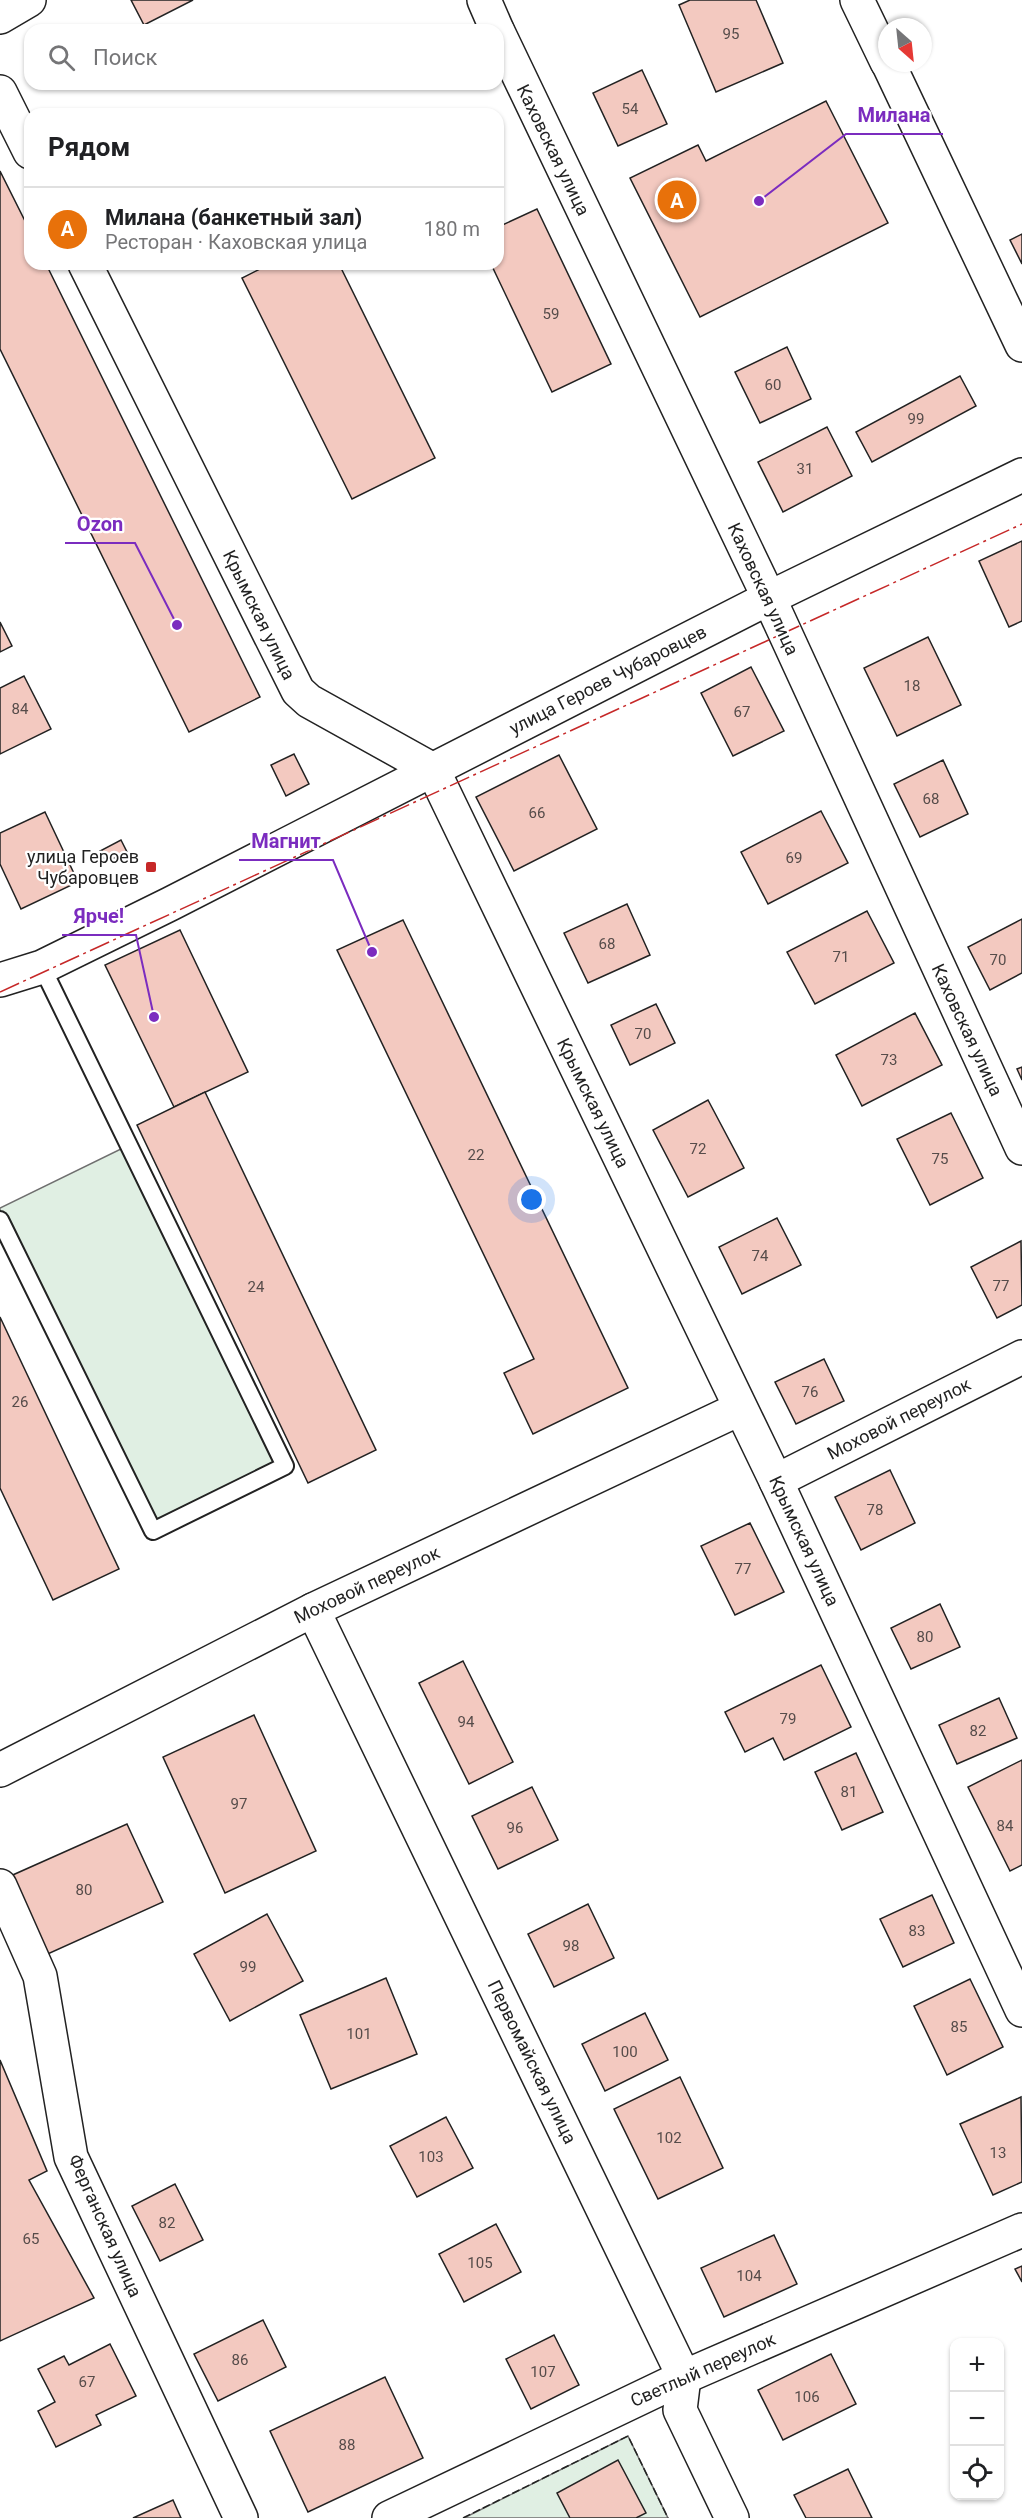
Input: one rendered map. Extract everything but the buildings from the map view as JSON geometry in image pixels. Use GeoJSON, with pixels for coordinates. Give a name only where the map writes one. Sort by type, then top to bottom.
{"type":"FeatureCollection","features":[{"type":"Feature","properties":{"kind":"street"},"geometry":{"type":"LineString","coordinates":[[0,17],[29,0]]}},
{"type":"Feature","properties":{"kind":"street","name":"Каховская улица"},"geometry":{"type":"LineString","coordinates":[[484,0],[495,24]]}},
{"type":"Feature","properties":{"kind":"street"},"geometry":{"type":"LineString","coordinates":[[857,0],[878,43]]}},
{"type":"Feature","properties":{"kind":"street","name":"Каховская улица"},"geometry":{"type":"LineString","coordinates":[[504,44],[769,598],[1022,1148]]}},
{"type":"Feature","properties":{"kind":"street"},"geometry":{"type":"LineString","coordinates":[[892,72],[1022,345]]}},
{"type":"Feature","properties":{"kind":"street"},"geometry":{"type":"LineString","coordinates":[[0,92],[24,140]]}},
{"type":"Feature","properties":{"kind":"street","name":"Крымская улица"},"geometry":{"type":"LineString","coordinates":[[88,270],[298,692],[309,701],[433,770],[776,1481],[1022,2010]]}},
{"type":"Feature","properties":{"kind":"street","name":"улица Героев Чубаровцев"},"geometry":{"type":"LineString","coordinates":[[0,980],[42,967],[769,598],[1022,476]]}},
{"type":"Feature","properties":{"kind":"street","name":"Моховой переулок"},"geometry":{"type":"LineString","coordinates":[[776,1481],[1022,1357]]}},
{"type":"Feature","properties":{"kind":"street","name":"Моховой переулок"},"geometry":{"type":"LineString","coordinates":[[0,1770],[313,1610],[740,1409]]}},
{"type":"Feature","properties":{"kind":"street","name":"Первомайская улица"},"geometry":{"type":"LineString","coordinates":[[313,1610],[684,2377]]}},
{"type":"Feature","properties":{"kind":"street","name":"Ферганская улица"},"geometry":{"type":"LineString","coordinates":[[0,1886],[40,1976],[71,2157],[241,2518]]}},
{"type":"Feature","properties":{"kind":"street","name":"Светлый переулок"},"geometry":{"type":"LineString","coordinates":[[389,2518],[684,2377],[1022,2230]]}},
{"type":"Feature","properties":{"kind":"street"},"geometry":{"type":"LineString","coordinates":[[684,2377],[680,2409],[732,2518]]}},
{"type":"Feature","properties":{"kind":"lane"},"geometry":{"type":"LineString","coordinates":[[0,1220],[153,1532],[285,1466],[42,967]]}},
{"type":"Feature","properties":{"kind":"green space"},"geometry":{"type":"Polygon","coordinates":[[[127,1146],[285,1466],[154,1531],[0,1220],[0,1208],[127,1146]]]}},
{"type":"Feature","properties":{"kind":"green space"},"geometry":{"type":"Polygon","coordinates":[[[628,2436],[668,2518],[464,2518],[628,2436]]]}},
{"type":"Feature","properties":{"kind":"fence"},"geometry":{"type":"LineString","coordinates":[[463,2518],[628,2436],[668,2518]]}},
{"type":"Feature","properties":{"kind":"power"},"geometry":{"type":"LineString","coordinates":[[0,992],[1022,524]]}},
{"type":"Feature","properties":{"kind":"place","name":"Милана (банкетный зал)"},"geometry":{"type":"Point","coordinates":[677,200]}},
{"type":"Feature","properties":{"kind":"place","name":"Милана"},"geometry":{"type":"Point","coordinates":[759,201]}},
{"type":"Feature","properties":{"kind":"place","name":"Ozon"},"geometry":{"type":"Point","coordinates":[177,625]}},
{"type":"Feature","properties":{"kind":"place","name":"улица Героев Чубаровцев"},"geometry":{"type":"Point","coordinates":[151,867]}},
{"type":"Feature","properties":{"kind":"place","name":"Магнит"},"geometry":{"type":"Point","coordinates":[372,952]}},
{"type":"Feature","properties":{"kind":"place","name":"Ярче!"},"geometry":{"type":"Point","coordinates":[154,1017]}}]}
